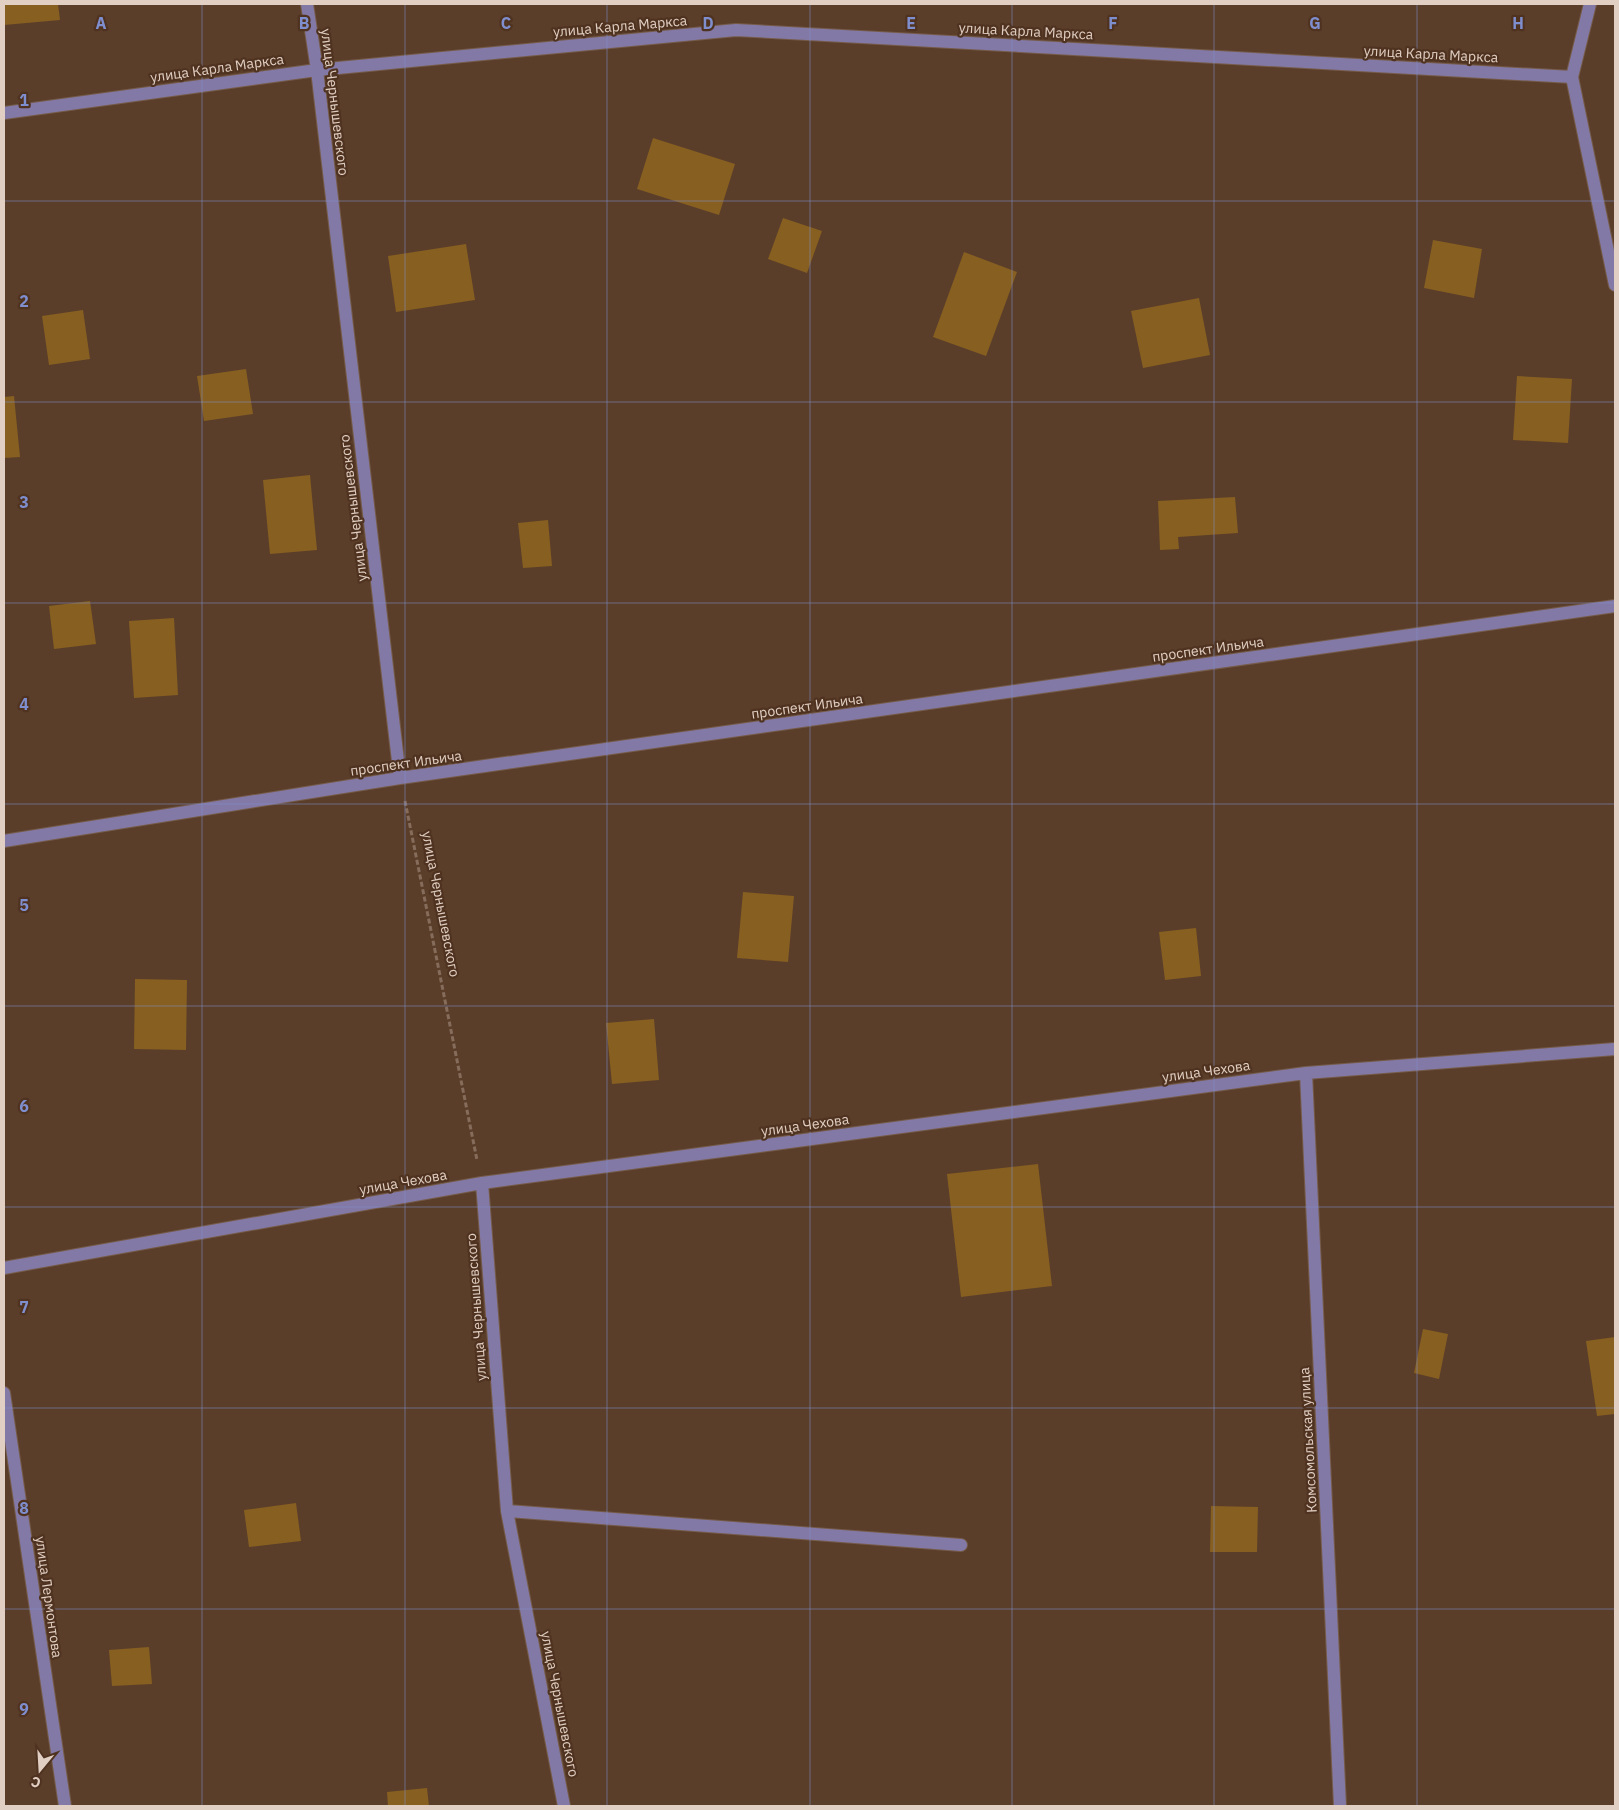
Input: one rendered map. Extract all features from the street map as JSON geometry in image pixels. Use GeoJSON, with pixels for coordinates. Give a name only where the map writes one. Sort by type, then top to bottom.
{"type":"FeatureCollection","features":[{"type":"Feature","properties":{"kind":"street","name":"улица Чернышевского"},"geometry":{"type":"LineString","coordinates":[[307,4],[317,70],[400,778]]}},
{"type":"Feature","properties":{"kind":"street"},"geometry":{"type":"LineString","coordinates":[[1590,4],[1572,77],[1615,285]]}},
{"type":"Feature","properties":{"kind":"street","name":"улица Карла Маркса"},"geometry":{"type":"LineString","coordinates":[[4,113],[317,70],[736,30],[1572,77]]}},
{"type":"Feature","properties":{"kind":"street","name":"проспект Ильича"},"geometry":{"type":"LineString","coordinates":[[4,841],[400,778],[1615,606]]}},
{"type":"Feature","properties":{"kind":"street","name":"улица Чехова"},"geometry":{"type":"LineString","coordinates":[[4,1268],[482,1183],[1306,1073],[1615,1049]]}},
{"type":"Feature","properties":{"kind":"street","name":"Комсомольская улица"},"geometry":{"type":"LineString","coordinates":[[1306,1073],[1340,1806]]}},
{"type":"Feature","properties":{"kind":"street","name":"улица Чернышевского"},"geometry":{"type":"LineString","coordinates":[[482,1183],[507,1511],[564,1806]]}},
{"type":"Feature","properties":{"kind":"street","name":"улица Лермонтова"},"geometry":{"type":"LineString","coordinates":[[4,1393],[65,1806]]}},
{"type":"Feature","properties":{"kind":"street"},"geometry":{"type":"LineString","coordinates":[[507,1511],[960,1545]]}},
{"type":"Feature","properties":{"kind":"path","name":"улица Чернышевского"},"geometry":{"type":"LineString","coordinates":[[400,778],[482,1183]]}},
{"type":"Feature","properties":{"kind":"building"},"geometry":{"type":"Polygon","coordinates":[[[4,4],[58,4],[60,20],[4,25],[4,4]]]}},
{"type":"Feature","properties":{"kind":"building"},"geometry":{"type":"Polygon","coordinates":[[[653,138],[735,164],[719,215],[637,189],[653,138]]]}},
{"type":"Feature","properties":{"kind":"building"},"geometry":{"type":"Polygon","coordinates":[[[783,218],[822,231],[807,273],[768,259],[783,218]]]}},
{"type":"Feature","properties":{"kind":"building"},"geometry":{"type":"Polygon","coordinates":[[[1433,240],[1482,249],[1474,298],[1424,288],[1433,240]]]}},
{"type":"Feature","properties":{"kind":"building"},"geometry":{"type":"Polygon","coordinates":[[[466,244],[475,300],[396,312],[388,256],[466,244]]]}},
{"type":"Feature","properties":{"kind":"building"},"geometry":{"type":"Polygon","coordinates":[[[964,252],[1017,272],[986,356],[933,337],[964,252]]]}},
{"type":"Feature","properties":{"kind":"building"},"geometry":{"type":"Polygon","coordinates":[[[1199,298],[1210,355],[1143,368],[1131,311],[1199,298]]]}},
{"type":"Feature","properties":{"kind":"building"},"geometry":{"type":"Polygon","coordinates":[[[83,310],[90,359],[49,365],[42,316],[83,310]]]}},
{"type":"Feature","properties":{"kind":"building"},"geometry":{"type":"Polygon","coordinates":[[[246,369],[253,414],[204,421],[197,376],[246,369]]]}},
{"type":"Feature","properties":{"kind":"building"},"geometry":{"type":"Polygon","coordinates":[[[1517,376],[1572,379],[1568,443],[1513,440],[1517,376]]]}},
{"type":"Feature","properties":{"kind":"building"},"geometry":{"type":"Polygon","coordinates":[[[14,396],[20,457],[4,458],[4,397],[14,396]]]}},
{"type":"Feature","properties":{"kind":"building"},"geometry":{"type":"Polygon","coordinates":[[[310,475],[317,550],[270,554],[263,480],[310,475]]]}},
{"type":"Feature","properties":{"kind":"building"},"geometry":{"type":"Polygon","coordinates":[[[1235,497],[1238,533],[1178,537],[1179,549],[1160,550],[1158,501],[1235,497]]]}},
{"type":"Feature","properties":{"kind":"building"},"geometry":{"type":"Polygon","coordinates":[[[548,520],[552,566],[523,568],[518,523],[548,520]]]}},
{"type":"Feature","properties":{"kind":"building"},"geometry":{"type":"Polygon","coordinates":[[[90,601],[96,644],[54,649],[49,606],[90,601]]]}},
{"type":"Feature","properties":{"kind":"building"},"geometry":{"type":"Polygon","coordinates":[[[174,618],[178,695],[134,698],[129,621],[174,618]]]}},
{"type":"Feature","properties":{"kind":"building"},"geometry":{"type":"Polygon","coordinates":[[[743,892],[794,896],[788,962],[737,958],[743,892]]]}},
{"type":"Feature","properties":{"kind":"building"},"geometry":{"type":"Polygon","coordinates":[[[1196,928],[1201,976],[1165,980],[1159,932],[1196,928]]]}},
{"type":"Feature","properties":{"kind":"building"},"geometry":{"type":"Polygon","coordinates":[[[135,979],[187,980],[186,1050],[134,1049],[135,979]]]}},
{"type":"Feature","properties":{"kind":"building"},"geometry":{"type":"Polygon","coordinates":[[[654,1019],[659,1080],[612,1084],[606,1023],[654,1019]]]}},
{"type":"Feature","properties":{"kind":"building"},"geometry":{"type":"Polygon","coordinates":[[[1038,1164],[1052,1286],[961,1297],[947,1174],[1038,1164]]]}},
{"type":"Feature","properties":{"kind":"building"},"geometry":{"type":"Polygon","coordinates":[[[1423,1329],[1448,1334],[1439,1379],[1414,1373],[1423,1329]]]}},
{"type":"Feature","properties":{"kind":"building"},"geometry":{"type":"Polygon","coordinates":[[[1615,1337],[1615,1414],[1597,1416],[1586,1341],[1615,1337]]]}},
{"type":"Feature","properties":{"kind":"building"},"geometry":{"type":"Polygon","coordinates":[[[296,1503],[301,1541],[249,1547],[244,1510],[296,1503]]]}},
{"type":"Feature","properties":{"kind":"building"},"geometry":{"type":"Polygon","coordinates":[[[1211,1506],[1258,1507],[1257,1552],[1210,1552],[1211,1506]]]}},
{"type":"Feature","properties":{"kind":"building"},"geometry":{"type":"Polygon","coordinates":[[[149,1647],[152,1684],[112,1686],[109,1650],[149,1647]]]}},
{"type":"Feature","properties":{"kind":"building"},"geometry":{"type":"Polygon","coordinates":[[[427,1788],[429,1806],[388,1806],[387,1792],[427,1788]]]}}]}
